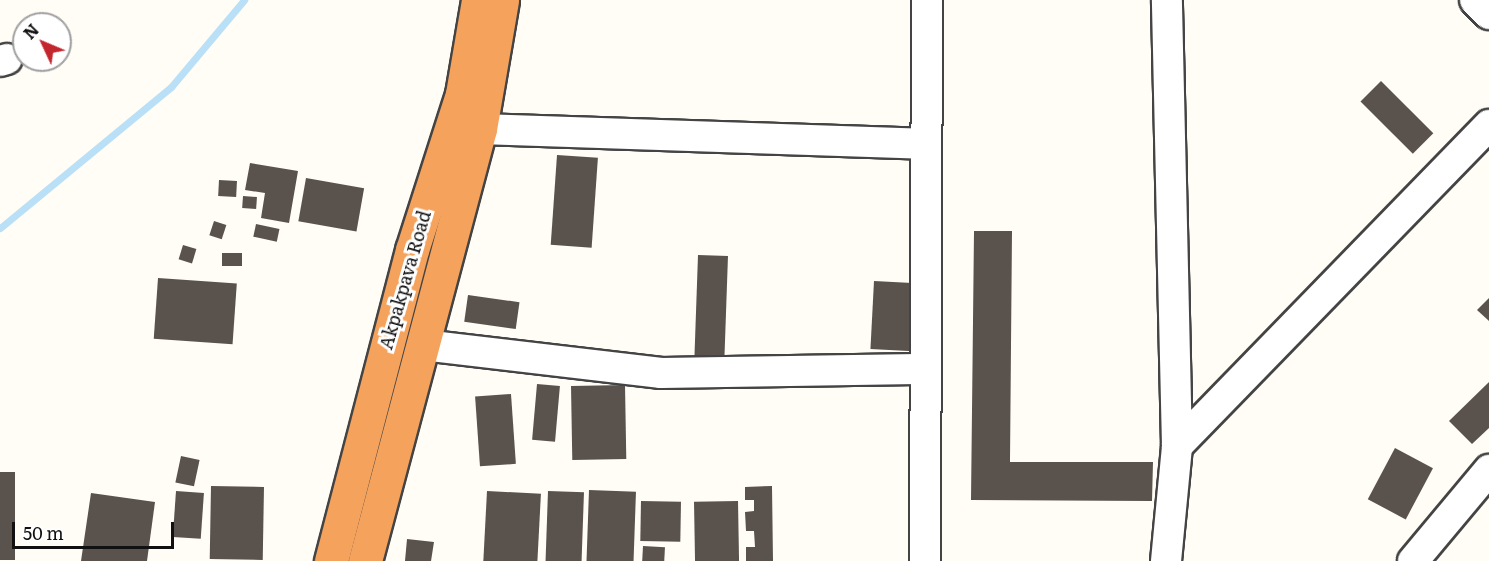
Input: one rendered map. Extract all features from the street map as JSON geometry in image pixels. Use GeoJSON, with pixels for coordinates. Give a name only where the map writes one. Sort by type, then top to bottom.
{"type":"FeatureCollection","features":[{"type":"Feature","properties":{"kind":"highway","name":"Akpakpava Road"},"geometry":{"type":"LineString","coordinates":[[331,561],[412,250],[462,94],[478,0]]}},
{"type":"Feature","properties":{"kind":"highway","name":"Akpakpava Road"},"geometry":{"type":"LineString","coordinates":[[365,561],[480,129],[502,0]]}},
{"type":"Feature","properties":{"kind":"street"},"geometry":{"type":"LineString","coordinates":[[926,561],[923,144],[927,0]]}},
{"type":"Feature","properties":{"kind":"street"},"geometry":{"type":"LineString","coordinates":[[1166,561],[1177,446],[1167,0]]}},
{"type":"Feature","properties":{"kind":"street"},"geometry":{"type":"LineString","coordinates":[[1475,0],[1489,14]]}},
{"type":"Feature","properties":{"kind":"street"},"geometry":{"type":"LineString","coordinates":[[1177,446],[1489,125]]}},
{"type":"Feature","properties":{"kind":"street"},"geometry":{"type":"LineString","coordinates":[[480,129],[923,144]]}},
{"type":"Feature","properties":{"kind":"street"},"geometry":{"type":"LineString","coordinates":[[423,345],[661,373],[925,369]]}},
{"type":"Feature","properties":{"kind":"street"},"geometry":{"type":"LineString","coordinates":[[1413,561],[1489,470]]}},
{"type":"Feature","properties":{"kind":"building"},"geometry":{"type":"Polygon","coordinates":[[[1381,81],[1433,133],[1413,154],[1360,102],[1381,81]]]}},
{"type":"Feature","properties":{"kind":"building"},"geometry":{"type":"Polygon","coordinates":[[[557,155],[598,158],[592,248],[551,245],[557,155]]]}},
{"type":"Feature","properties":{"kind":"building"},"geometry":{"type":"Polygon","coordinates":[[[250,163],[298,171],[289,223],[261,218],[265,193],[245,190],[250,163]]]}},
{"type":"Feature","properties":{"kind":"building"},"geometry":{"type":"Polygon","coordinates":[[[306,178],[364,188],[356,232],[298,221],[306,178]]]}},
{"type":"Feature","properties":{"kind":"building"},"geometry":{"type":"Polygon","coordinates":[[[219,180],[237,181],[236,197],[218,196],[219,180]]]}},
{"type":"Feature","properties":{"kind":"building"},"geometry":{"type":"Polygon","coordinates":[[[243,196],[257,197],[256,209],[242,208],[243,196]]]}},
{"type":"Feature","properties":{"kind":"building"},"geometry":{"type":"Polygon","coordinates":[[[214,221],[226,225],[222,239],[209,235],[214,221]]]}},
{"type":"Feature","properties":{"kind":"building"},"geometry":{"type":"Polygon","coordinates":[[[256,224],[279,229],[277,242],[253,237],[256,224]]]}},
{"type":"Feature","properties":{"kind":"building"},"geometry":{"type":"Polygon","coordinates":[[[974,231],[1012,231],[1010,462],[1153,462],[1152,501],[971,500],[974,231]]]}},
{"type":"Feature","properties":{"kind":"building"},"geometry":{"type":"Polygon","coordinates":[[[183,245],[196,249],[192,263],[179,259],[183,245]]]}},
{"type":"Feature","properties":{"kind":"building"},"geometry":{"type":"Polygon","coordinates":[[[222,253],[242,253],[242,266],[222,266],[222,253]]]}},
{"type":"Feature","properties":{"kind":"building"},"geometry":{"type":"Polygon","coordinates":[[[698,255],[728,256],[724,360],[694,359],[698,255]]]}},
{"type":"Feature","properties":{"kind":"building"},"geometry":{"type":"Polygon","coordinates":[[[158,278],[237,284],[233,344],[154,339],[158,278]]]}},
{"type":"Feature","properties":{"kind":"building"},"geometry":{"type":"Polygon","coordinates":[[[874,281],[917,283],[913,351],[870,349],[874,281]]]}},
{"type":"Feature","properties":{"kind":"building"},"geometry":{"type":"Polygon","coordinates":[[[468,295],[519,302],[516,329],[464,322],[468,295]]]}},
{"type":"Feature","properties":{"kind":"building"},"geometry":{"type":"Polygon","coordinates":[[[1489,298],[1489,321],[1477,310],[1489,298]]]}},
{"type":"Feature","properties":{"kind":"building"},"geometry":{"type":"Polygon","coordinates":[[[1489,382],[1489,428],[1472,444],[1449,421],[1489,382]]]}},
{"type":"Feature","properties":{"kind":"building"},"geometry":{"type":"Polygon","coordinates":[[[537,384],[560,386],[555,442],[532,440],[537,384]]]}},
{"type":"Feature","properties":{"kind":"building"},"geometry":{"type":"Polygon","coordinates":[[[625,385],[626,459],[572,460],[571,386],[625,385]]]}},
{"type":"Feature","properties":{"kind":"building"},"geometry":{"type":"Polygon","coordinates":[[[511,394],[516,464],[480,466],[475,397],[511,394]]]}},
{"type":"Feature","properties":{"kind":"building"},"geometry":{"type":"Polygon","coordinates":[[[1395,448],[1433,468],[1406,519],[1368,499],[1395,448]]]}},
{"type":"Feature","properties":{"kind":"building"},"geometry":{"type":"Polygon","coordinates":[[[181,456],[200,460],[194,486],[175,482],[181,456]]]}},
{"type":"Feature","properties":{"kind":"building"},"geometry":{"type":"Polygon","coordinates":[[[0,472],[15,472],[15,560],[0,560],[0,472]]]}},
{"type":"Feature","properties":{"kind":"building"},"geometry":{"type":"Polygon","coordinates":[[[211,486],[264,487],[263,560],[210,559],[211,486]]]}},
{"type":"Feature","properties":{"kind":"building"},"geometry":{"type":"Polygon","coordinates":[[[772,486],[773,561],[746,561],[746,547],[755,547],[754,531],[746,531],[745,512],[754,511],[754,500],[745,500],[745,487],[772,486]]]}},
{"type":"Feature","properties":{"kind":"building"},"geometry":{"type":"Polygon","coordinates":[[[589,490],[636,492],[634,561],[587,561],[589,490]]]}},
{"type":"Feature","properties":{"kind":"building"},"geometry":{"type":"Polygon","coordinates":[[[176,491],[204,493],[201,539],[173,537],[176,491]]]}},
{"type":"Feature","properties":{"kind":"building"},"geometry":{"type":"Polygon","coordinates":[[[487,491],[541,494],[537,561],[483,561],[487,491]]]}},
{"type":"Feature","properties":{"kind":"building"},"geometry":{"type":"Polygon","coordinates":[[[548,491],[584,492],[582,561],[546,561],[548,491]]]}},
{"type":"Feature","properties":{"kind":"building"},"geometry":{"type":"Polygon","coordinates":[[[91,493],[155,502],[147,561],[81,561],[91,493]]]}},
{"type":"Feature","properties":{"kind":"building"},"geometry":{"type":"Polygon","coordinates":[[[641,501],[681,502],[680,542],[640,541],[641,501]]]}},
{"type":"Feature","properties":{"kind":"building"},"geometry":{"type":"Polygon","coordinates":[[[738,501],[739,561],[695,561],[694,502],[738,501]]]}},
{"type":"Feature","properties":{"kind":"building"},"geometry":{"type":"Polygon","coordinates":[[[407,539],[434,542],[431,561],[405,561],[407,539]]]}},
{"type":"Feature","properties":{"kind":"building"},"geometry":{"type":"Polygon","coordinates":[[[643,546],[665,547],[664,561],[642,561],[643,546]]]}},
{"type":"Feature","properties":{"kind":"waterway"},"geometry":{"type":"LineString","coordinates":[[0,228],[171,87],[244,0]]}}]}
